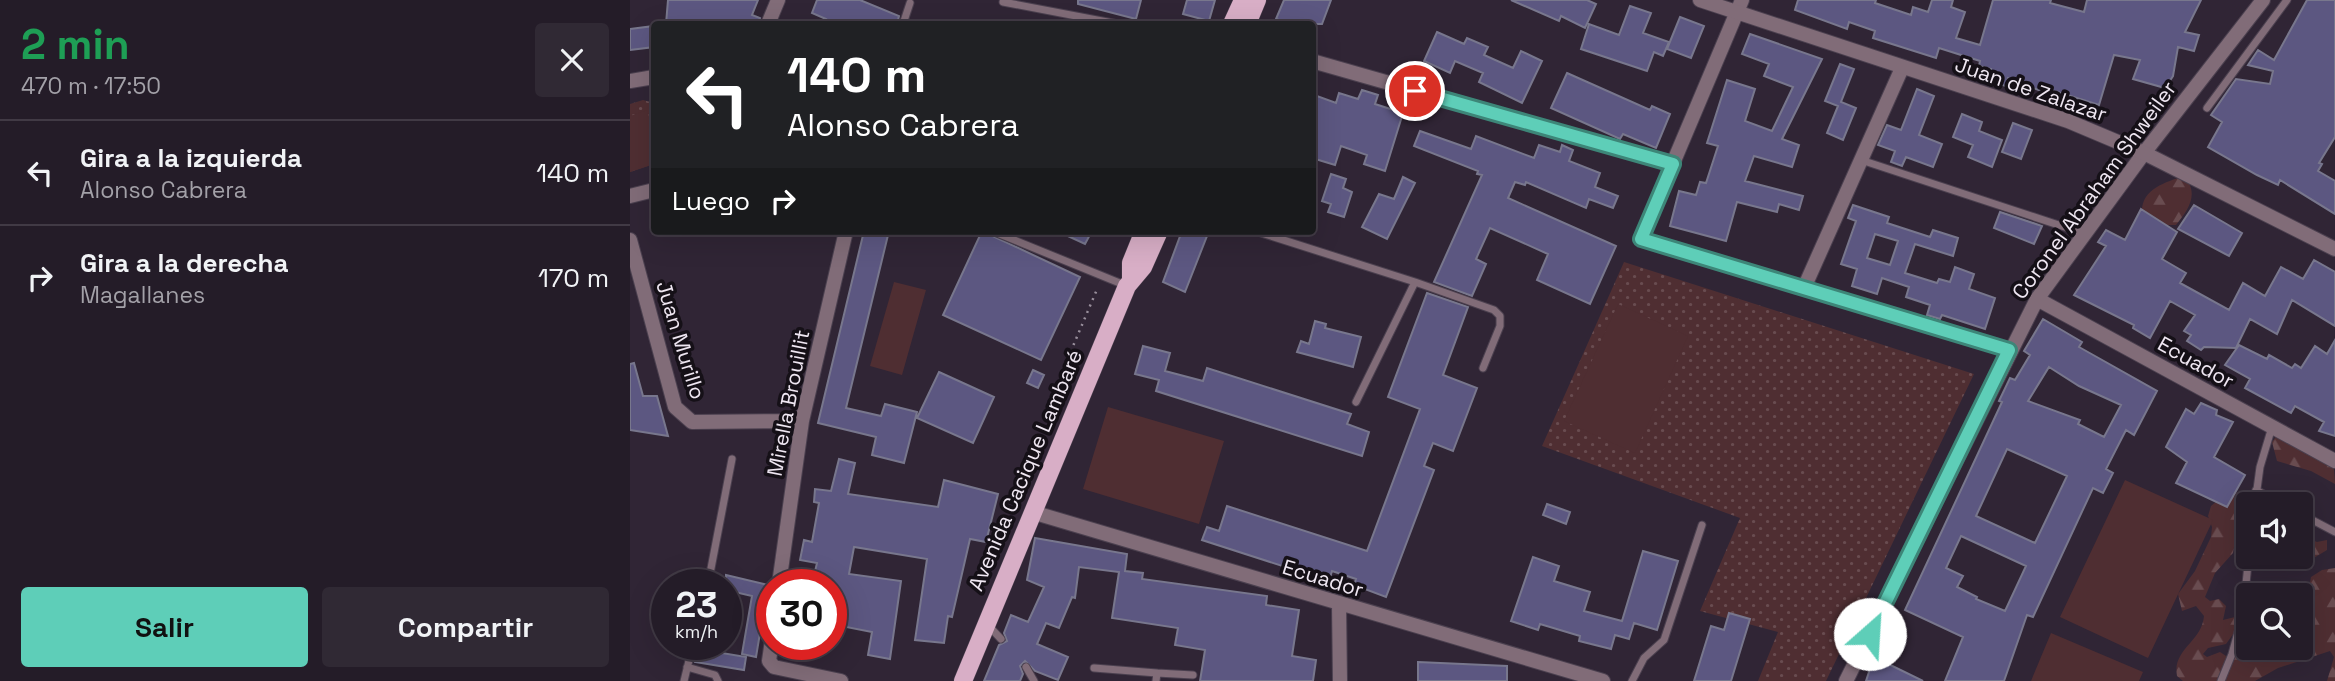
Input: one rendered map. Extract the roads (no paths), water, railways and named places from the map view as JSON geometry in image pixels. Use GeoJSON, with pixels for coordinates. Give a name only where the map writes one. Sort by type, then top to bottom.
{"type":"FeatureCollection","features":[{"type":"Feature","properties":{"kind":"main road"},"geometry":{"type":"LineString","coordinates":[[1234,21],[1243,0]]}},
{"type":"Feature","properties":{"kind":"main road"},"geometry":{"type":"LineString","coordinates":[[1248,21],[1257,0]]}},
{"type":"Feature","properties":{"kind":"main road","name":"Avenida Cacique Lambaré"},"geometry":{"type":"LineString","coordinates":[[963,681],[1129,282],[1131,262],[1142,235]]}},
{"type":"Feature","properties":{"kind":"main road","name":"Avenida Cacique Lambaré"},"geometry":{"type":"LineString","coordinates":[[1129,282],[1143,267],[1157,235]]}},
{"type":"Feature","properties":{"kind":"street"},"geometry":{"type":"LineString","coordinates":[[769,21],[778,0]]}},
{"type":"Feature","properties":{"kind":"street","name":"Juan de Zalazar"},"geometry":{"type":"LineString","coordinates":[[1700,0],[1740,6],[1902,68],[2068,121],[2144,153],[2335,249]]}},
{"type":"Feature","properties":{"kind":"street","name":"Coronel Abraham Shweiler"},"geometry":{"type":"LineString","coordinates":[[1846,681],[2036,299],[2083,233],[2263,0]]}},
{"type":"Feature","properties":{"kind":"street"},"geometry":{"type":"LineString","coordinates":[[1740,6],[1641,239],[2009,350]]}},
{"type":"Feature","properties":{"kind":"street"},"geometry":{"type":"LineString","coordinates":[[1316,62],[1673,164]]}},
{"type":"Feature","properties":{"kind":"street"},"geometry":{"type":"LineString","coordinates":[[1804,288],[1902,68]]}},
{"type":"Feature","properties":{"kind":"street"},"geometry":{"type":"LineString","coordinates":[[630,81],[651,78]]}},
{"type":"Feature","properties":{"kind":"street"},"geometry":{"type":"LineString","coordinates":[[630,196],[651,191]]}},
{"type":"Feature","properties":{"kind":"street","name":"Mirella Brouillit"},"geometry":{"type":"LineString","coordinates":[[781,569],[802,421],[845,235]]}},
{"type":"Feature","properties":{"kind":"street","name":"Juan Murillo"},"geometry":{"type":"LineString","coordinates":[[630,240],[675,407],[682,415],[692,422],[802,421]]}},
{"type":"Feature","properties":{"kind":"street","name":"Ecuador"},"geometry":{"type":"LineString","coordinates":[[2036,299],[2335,461]]}},
{"type":"Feature","properties":{"kind":"street","name":"Ecuador"},"geometry":{"type":"LineString","coordinates":[[1032,512],[1339,605],[1604,681]]}},
{"type":"Feature","properties":{"kind":"street"},"geometry":{"type":"LineString","coordinates":[[1339,605],[1340,681]]}},
{"type":"Feature","properties":{"kind":"street"},"geometry":{"type":"LineString","coordinates":[[769,660],[782,671],[841,681]]}},
{"type":"Feature","properties":{"kind":"lane"},"geometry":{"type":"LineString","coordinates":[[2207,108],[2287,0]]}},
{"type":"Feature","properties":{"kind":"lane"},"geometry":{"type":"LineString","coordinates":[[1003,2],[1102,21]]}},
{"type":"Feature","properties":{"kind":"lane"},"geometry":{"type":"LineString","coordinates":[[904,21],[910,3]]}},
{"type":"Feature","properties":{"kind":"lane"},"geometry":{"type":"LineString","coordinates":[[1861,160],[2083,233]]}},
{"type":"Feature","properties":{"kind":"lane"},"geometry":{"type":"LineString","coordinates":[[1002,235],[1103,276],[1129,282]]}},
{"type":"Feature","properties":{"kind":"lane"},"geometry":{"type":"LineString","coordinates":[[1268,235],[1494,310],[1500,316],[1500,326],[1483,368]]}},
{"type":"Feature","properties":{"kind":"lane"},"geometry":{"type":"LineString","coordinates":[[1356,402],[1415,282]]}},
{"type":"Feature","properties":{"kind":"lane"},"geometry":{"type":"LineString","coordinates":[[2256,491],[2272,427]]}},
{"type":"Feature","properties":{"kind":"lane"},"geometry":{"type":"LineString","coordinates":[[711,569],[732,459]]}},
{"type":"Feature","properties":{"kind":"lane"},"geometry":{"type":"LineString","coordinates":[[2313,520],[2335,532]]}},
{"type":"Feature","properties":{"kind":"lane"},"geometry":{"type":"LineString","coordinates":[[1632,681],[1644,658],[1664,640],[1702,525]]}},
{"type":"Feature","properties":{"kind":"lane"},"geometry":{"type":"LineString","coordinates":[[2221,681],[2243,614],[2248,569]]}},
{"type":"Feature","properties":{"kind":"lane"},"geometry":{"type":"LineString","coordinates":[[986,623],[1001,639]]}},
{"type":"Feature","properties":{"kind":"lane"},"geometry":{"type":"LineString","coordinates":[[684,681],[689,660]]}},
{"type":"Feature","properties":{"kind":"lane"},"geometry":{"type":"LineString","coordinates":[[687,667],[715,675],[718,681]]}},
{"type":"Feature","properties":{"kind":"lane"},"geometry":{"type":"LineString","coordinates":[[1026,667],[1034,681]]}},
{"type":"Feature","properties":{"kind":"lane"},"geometry":{"type":"LineString","coordinates":[[1094,668],[1157,677],[1193,675]]}}]}
